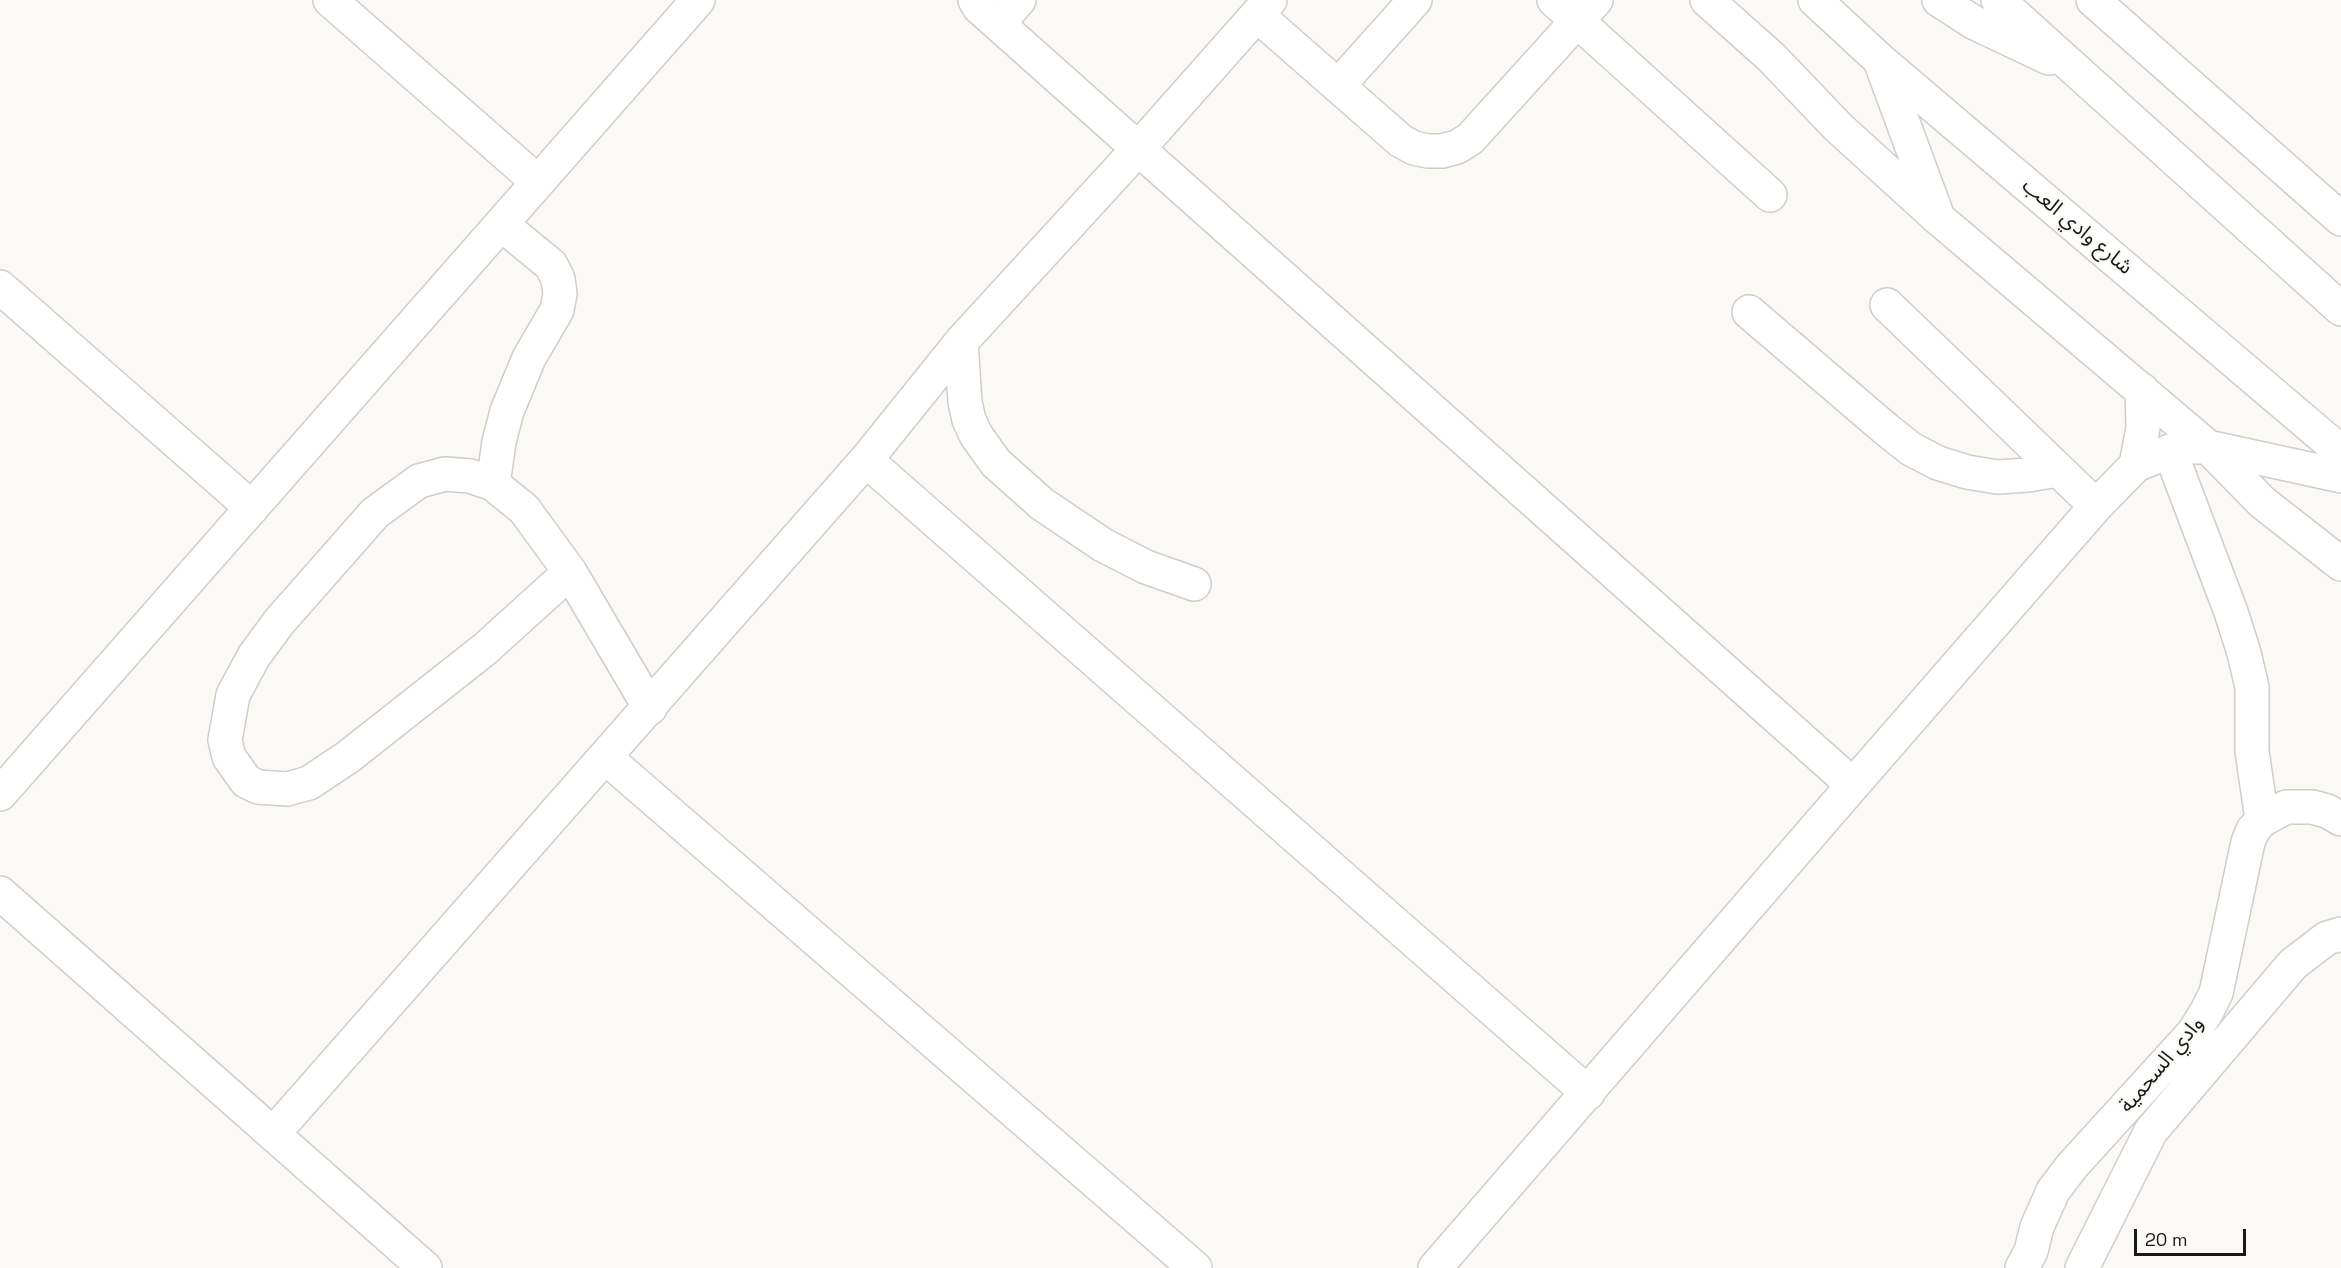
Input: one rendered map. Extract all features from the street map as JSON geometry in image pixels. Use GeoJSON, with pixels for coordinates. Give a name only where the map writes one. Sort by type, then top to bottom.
{"type":"FeatureCollection","features":[{"type":"Feature","properties":{"kind":"street"},"geometry":{"type":"LineString","coordinates":[[330,0],[538,182]]}},
{"type":"Feature","properties":{"kind":"street"},"geometry":{"type":"LineString","coordinates":[[0,794],[698,0]]}},
{"type":"Feature","properties":{"kind":"street"},"geometry":{"type":"LineString","coordinates":[[975,0],[979,7],[1852,785]]}},
{"type":"Feature","properties":{"kind":"street"},"geometry":{"type":"LineString","coordinates":[[998,24],[1020,0]]}},
{"type":"Feature","properties":{"kind":"street"},"geometry":{"type":"LineString","coordinates":[[1338,86],[1415,0]]}},
{"type":"Feature","properties":{"kind":"street"},"geometry":{"type":"LineString","coordinates":[[1707,0],[1771,57],[1838,127],[1938,218],[2208,447],[2262,502],[2341,564]]}},
{"type":"Feature","properties":{"kind":"street","name":"شارع وادي العب"},"geometry":{"type":"LineString","coordinates":[[1815,0],[1881,61],[2341,452]]}},
{"type":"Feature","properties":{"kind":"street"},"geometry":{"type":"LineString","coordinates":[[1940,0],[1990,30],[2078,72]]}},
{"type":"Feature","properties":{"kind":"street"},"geometry":{"type":"LineString","coordinates":[[1998,0],[2341,309]]}},
{"type":"Feature","properties":{"kind":"street"},"geometry":{"type":"LineString","coordinates":[[2093,0],[2341,219]]}},
{"type":"Feature","properties":{"kind":"street"},"geometry":{"type":"LineString","coordinates":[[273,1134],[866,460],[961,342],[1138,149],[1264,7],[1338,86],[1401,141],[1414,148],[1435,151],[1457,147],[1470,140],[1481,129],[1576,7],[1770,195]]}},
{"type":"Feature","properties":{"kind":"street"},"geometry":{"type":"LineString","coordinates":[[1881,61],[1938,218]]}},
{"type":"Feature","properties":{"kind":"street"},"geometry":{"type":"LineString","coordinates":[[493,484],[499,442],[507,411],[529,358],[557,310],[560,294],[558,279],[551,265],[501,224]]}},
{"type":"Feature","properties":{"kind":"street"},"geometry":{"type":"LineString","coordinates":[[0,287],[252,508]]}},
{"type":"Feature","properties":{"kind":"street"},"geometry":{"type":"LineString","coordinates":[[1887,305],[2096,506]]}},
{"type":"Feature","properties":{"kind":"street"},"geometry":{"type":"LineString","coordinates":[[1749,312],[1887,430],[1911,449],[1938,464],[1997,477],[2028,476],[2058,470]]}},
{"type":"Feature","properties":{"kind":"street"},"geometry":{"type":"LineString","coordinates":[[961,342],[965,402],[969,420],[975,435],[996,463],[1042,504],[1103,545],[1146,567],[1194,584]]}},
{"type":"Feature","properties":{"kind":"street"},"geometry":{"type":"LineString","coordinates":[[2136,465],[2143,428],[2142,390]]}},
{"type":"Feature","properties":{"kind":"street"},"geometry":{"type":"LineString","coordinates":[[1435,1268],[1852,785],[2096,506],[2136,465],[2170,451],[2189,447],[2208,447],[2341,476]]}},
{"type":"Feature","properties":{"kind":"street"},"geometry":{"type":"LineString","coordinates":[[2170,451],[2244,652],[2252,687],[2252,751],[2262,820],[2286,807],[2300,805],[2327,811],[2341,819]]}},
{"type":"Feature","properties":{"kind":"street"},"geometry":{"type":"LineString","coordinates":[[866,460],[1588,1093]]}},
{"type":"Feature","properties":{"kind":"street"},"geometry":{"type":"LineString","coordinates":[[570,572],[485,649],[348,757],[309,783],[287,789],[258,787],[246,781],[229,757],[225,740],[233,695],[254,656],[279,622],[375,513],[419,481],[445,474],[470,476],[493,484],[524,509],[570,572],[650,708]]}},
{"type":"Feature","properties":{"kind":"street"},"geometry":{"type":"LineString","coordinates":[[605,757],[1195,1268]]}},
{"type":"Feature","properties":{"kind":"street","name":"وادي السحمية"},"geometry":{"type":"LineString","coordinates":[[2034,1262],[2037,1227],[2053,1191],[2072,1166],[2194,1032],[2207,1011],[2216,993],[2248,842],[2253,830],[2262,820]]}},
{"type":"Feature","properties":{"kind":"street"},"geometry":{"type":"LineString","coordinates":[[0,893],[425,1268]]}},
{"type":"Feature","properties":{"kind":"street","name":"وادي السحمية"},"geometry":{"type":"LineString","coordinates":[[2082,1268],[2151,1131],[2293,964],[2326,938],[2341,934]]}}]}
